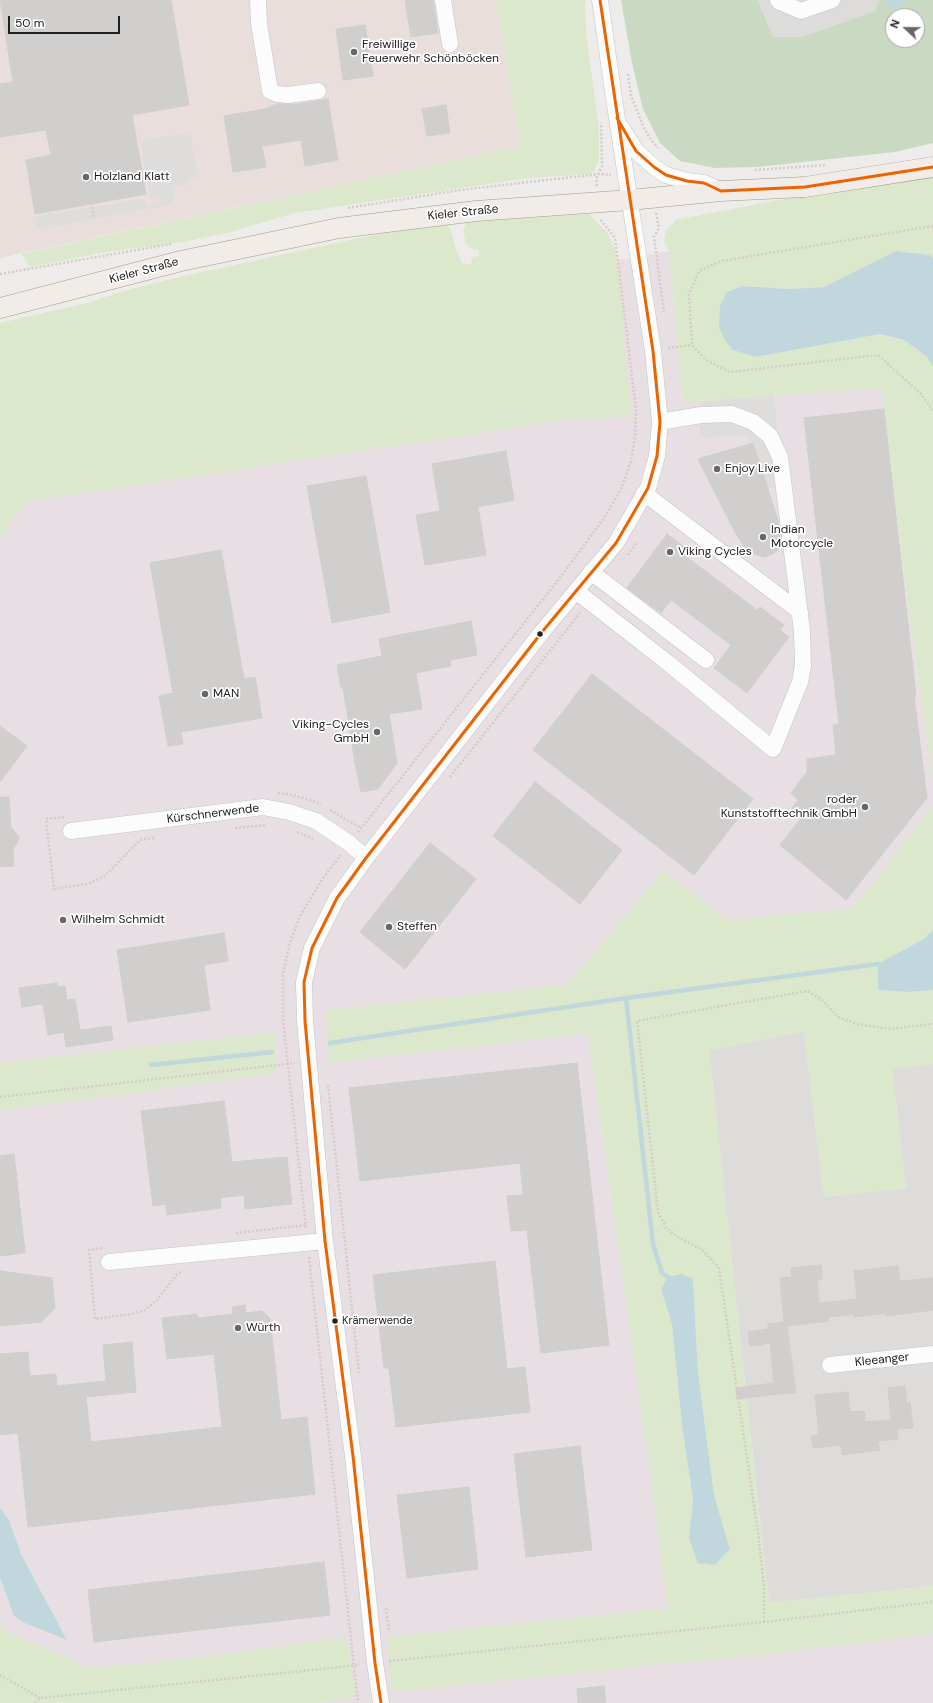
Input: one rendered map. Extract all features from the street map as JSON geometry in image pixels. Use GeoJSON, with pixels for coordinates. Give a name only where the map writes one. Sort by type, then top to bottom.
{"type":"FeatureCollection","features":[{"type":"Feature","properties":{"kind":"main road","name":"Kieler Straße"},"geometry":{"type":"LineString","coordinates":[[0,308],[181,261],[339,228],[476,211],[598,201],[630,200],[721,191],[805,188],[933,167]]}},
{"type":"Feature","properties":{"kind":"street"},"geometry":{"type":"LineString","coordinates":[[258,0],[270,91],[277,94],[288,95],[318,91]]}},
{"type":"Feature","properties":{"kind":"street"},"geometry":{"type":"LineString","coordinates":[[443,0],[450,44]]}},
{"type":"Feature","properties":{"kind":"street"},"geometry":{"type":"LineString","coordinates":[[381,1703],[375,1663],[353,1456],[325,1241],[305,1021],[304,982],[312,948],[337,898],[366,858],[576,591],[616,544],[648,488],[658,456],[661,349],[630,200],[600,0]]}},
{"type":"Feature","properties":{"kind":"street"},"geometry":{"type":"LineString","coordinates":[[778,0],[801,11],[832,0]]}},
{"type":"Feature","properties":{"kind":"street"},"geometry":{"type":"LineString","coordinates":[[618,122],[636,151],[654,167],[666,175],[687,181],[704,183],[721,191]]}},
{"type":"Feature","properties":{"kind":"street"},"geometry":{"type":"LineString","coordinates":[[576,591],[668,663],[773,749],[800,682],[803,658],[800,612],[780,457],[770,436],[753,422],[732,414],[701,415],[660,422]]}},
{"type":"Feature","properties":{"kind":"street"},"geometry":{"type":"LineString","coordinates":[[644,494],[800,612]]}},
{"type":"Feature","properties":{"kind":"street"},"geometry":{"type":"LineString","coordinates":[[591,572],[706,660]]}},
{"type":"Feature","properties":{"kind":"street"},"geometry":{"type":"LineString","coordinates":[[668,663],[684,643]]}},
{"type":"Feature","properties":{"kind":"street","name":"Kürschnerwende"},"geometry":{"type":"LineString","coordinates":[[71,831],[263,807],[289,812],[316,821],[349,843],[366,858]]}},
{"type":"Feature","properties":{"kind":"street"},"geometry":{"type":"LineString","coordinates":[[109,1262],[325,1241]]}},
{"type":"Feature","properties":{"kind":"street","name":"Kleeanger"},"geometry":{"type":"LineString","coordinates":[[830,1365],[933,1354]]}},
{"type":"Feature","properties":{"kind":"path"},"geometry":{"type":"LineString","coordinates":[[627,73],[631,96],[643,126],[659,149]]}},
{"type":"Feature","properties":{"kind":"path"},"geometry":{"type":"LineString","coordinates":[[358,1703],[308,1243],[282,1021],[283,974],[289,946],[300,916],[323,878],[349,843],[566,570],[606,515],[622,487],[631,461],[635,436],[636,409],[615,238],[600,220],[596,179],[602,166],[600,115],[614,98]]}},
{"type":"Feature","properties":{"kind":"path"},"geometry":{"type":"LineString","coordinates":[[752,171],[831,164]]}},
{"type":"Feature","properties":{"kind":"path"},"geometry":{"type":"LineString","coordinates":[[477,188],[598,174]]}},
{"type":"Feature","properties":{"kind":"path"},"geometry":{"type":"LineString","coordinates":[[653,197],[659,228],[654,237],[665,317]]}},
{"type":"Feature","properties":{"kind":"path"},"geometry":{"type":"LineString","coordinates":[[91,204],[94,219]]}},
{"type":"Feature","properties":{"kind":"path"},"geometry":{"type":"LineString","coordinates":[[933,226],[721,261],[699,271],[689,294],[692,345],[706,360],[730,372],[878,354],[920,393],[933,410]]}},
{"type":"Feature","properties":{"kind":"path"},"geometry":{"type":"LineString","coordinates":[[661,349],[667,340]]}},
{"type":"Feature","properties":{"kind":"path"},"geometry":{"type":"LineString","coordinates":[[661,349],[692,345]]}},
{"type":"Feature","properties":{"kind":"path"},"geometry":{"type":"LineString","coordinates":[[661,349],[669,356]]}},
{"type":"Feature","properties":{"kind":"path"},"geometry":{"type":"LineString","coordinates":[[626,558],[637,541]]}},
{"type":"Feature","properties":{"kind":"path"},"geometry":{"type":"LineString","coordinates":[[449,779],[589,602]]}},
{"type":"Feature","properties":{"kind":"path"},"geometry":{"type":"LineString","coordinates":[[764,1622],[764,1586],[758,1532],[719,1268],[701,1249],[678,1237],[666,1228],[658,1212],[637,1021],[807,991],[821,999],[838,1017],[857,1024],[889,1029],[933,1024]]}},
{"type":"Feature","properties":{"kind":"path"},"geometry":{"type":"LineString","coordinates":[[0,1097],[309,1061]]}},
{"type":"Feature","properties":{"kind":"path"},"geometry":{"type":"LineString","coordinates":[[327,1080],[360,1378]]}},
{"type":"Feature","properties":{"kind":"path"},"geometry":{"type":"LineString","coordinates":[[386,1602],[389,1638]]}},
{"type":"Feature","properties":{"kind":"path"},"geometry":{"type":"LineString","coordinates":[[0,1675],[40,1698],[764,1622],[933,1602]]}},
{"type":"Feature","properties":{"kind":"path"},"geometry":{"type":"LineString","coordinates":[[391,1653],[392,1667]]}},
{"type":"Feature","properties":{"kind":"path"},"geometry":{"type":"LineString","coordinates":[[35,1703],[40,1698]]}},
{"type":"Feature","properties":{"kind":"shaded area"},"geometry":{"type":"Polygon","coordinates":[[[0,0],[496,0],[520,146],[0,258],[0,0]]]}},
{"type":"Feature","properties":{"kind":"shaded area"},"geometry":{"type":"Polygon","coordinates":[[[758,0],[879,0],[876,11],[802,37],[773,37],[758,0]]]}},
{"type":"Feature","properties":{"kind":"shaded area"},"geometry":{"type":"Polygon","coordinates":[[[190,132],[198,178],[186,180],[187,185],[174,188],[175,197],[172,204],[37,230],[34,217],[143,199],[148,207],[158,203],[162,195],[150,198],[140,141],[190,132]]]}},
{"type":"Feature","properties":{"kind":"shaded area"},"geometry":{"type":"Polygon","coordinates":[[[669,251],[683,402],[882,388],[902,560],[933,781],[933,805],[854,908],[728,920],[663,871],[567,985],[326,1010],[329,1063],[588,1033],[669,1608],[387,1637],[774,1653],[933,1634],[933,1703],[316,1703],[356,1697],[167,1661],[89,1668],[2,1630],[0,1621],[0,1578],[14,1616],[67,1640],[22,1556],[9,1520],[0,1508],[0,1111],[277,1073],[275,1033],[0,1063],[0,538],[25,502],[564,420],[631,417],[614,261],[669,251]]]}},
{"type":"Feature","properties":{"kind":"shaded area"},"geometry":{"type":"Polygon","coordinates":[[[774,396],[784,488],[768,488],[753,443],[744,435],[700,438],[700,403],[774,396]]]}},
{"type":"Feature","properties":{"kind":"shaded area"},"geometry":{"type":"Polygon","coordinates":[[[804,1031],[824,1197],[906,1188],[892,1069],[933,1064],[933,1586],[769,1603],[709,1050],[804,1031]]]}},
{"type":"Feature","properties":{"kind":"green space"},"geometry":{"type":"Polygon","coordinates":[[[496,0],[585,0],[586,35],[599,135],[599,160],[594,171],[590,174],[528,178],[295,213],[227,233],[183,242],[106,252],[30,267],[21,254],[520,146],[496,0]]]}},
{"type":"Feature","properties":{"kind":"green space"},"geometry":{"type":"Polygon","coordinates":[[[621,0],[758,0],[773,37],[802,37],[875,11],[879,0],[885,0],[886,4],[897,8],[906,0],[933,0],[933,143],[895,152],[757,167],[715,168],[680,161],[660,143],[643,109],[632,63],[621,0]]]}},
{"type":"Feature","properties":{"kind":"green space"},"geometry":{"type":"Polygon","coordinates":[[[933,175],[933,258],[930,255],[896,251],[824,287],[790,289],[742,286],[727,292],[720,306],[756,357],[880,334],[904,340],[926,356],[933,367],[933,781],[902,560],[882,388],[731,399],[700,403],[683,402],[669,251],[664,241],[666,230],[676,220],[773,201],[933,175]]]}},
{"type":"Feature","properties":{"kind":"green space"},"geometry":{"type":"Polygon","coordinates":[[[589,214],[608,234],[615,249],[623,314],[626,370],[632,417],[564,420],[25,502],[0,538],[0,323],[87,303],[124,291],[179,277],[364,237],[426,226],[447,224],[451,231],[462,263],[471,265],[472,257],[479,256],[479,250],[471,249],[466,243],[463,232],[466,222],[589,214]]]}},
{"type":"Feature","properties":{"kind":"green space"},"geometry":{"type":"Polygon","coordinates":[[[933,805],[933,930],[924,939],[878,965],[878,990],[906,992],[933,990],[933,1064],[892,1070],[906,1188],[824,1197],[804,1031],[709,1051],[769,1603],[933,1586],[933,1634],[774,1653],[392,1692],[387,1637],[669,1608],[588,1033],[329,1063],[325,1010],[567,985],[663,871],[728,920],[854,908],[933,805]],[[693,1279],[661,1289],[672,1324],[682,1425],[693,1500],[689,1538],[730,1549],[714,1495],[698,1372],[693,1279]]]}},
{"type":"Feature","properties":{"kind":"green space"},"geometry":{"type":"Polygon","coordinates":[[[275,1032],[277,1073],[0,1111],[0,1063],[275,1032]]]}},
{"type":"Feature","properties":{"kind":"green space"},"geometry":{"type":"Polygon","coordinates":[[[0,1621],[3,1630],[89,1668],[167,1661],[347,1638],[356,1697],[316,1703],[0,1703],[0,1621]]]}},
{"type":"Feature","properties":{"kind":"water"},"geometry":{"type":"Polygon","coordinates":[[[885,0],[906,0],[897,8],[891,8],[886,4],[885,0]]]}},
{"type":"Feature","properties":{"kind":"water"},"geometry":{"type":"Polygon","coordinates":[[[896,251],[930,255],[933,258],[933,367],[926,356],[904,340],[880,334],[756,357],[733,350],[726,342],[719,327],[720,306],[727,292],[742,286],[790,289],[824,287],[896,251]]]}},
{"type":"Feature","properties":{"kind":"water"},"geometry":{"type":"Polygon","coordinates":[[[933,930],[933,990],[906,992],[878,990],[878,964],[924,939],[933,930]]]}},
{"type":"Feature","properties":{"kind":"water"},"geometry":{"type":"Polygon","coordinates":[[[681,1274],[693,1279],[698,1372],[714,1495],[730,1549],[715,1565],[698,1563],[689,1538],[693,1500],[682,1425],[672,1324],[661,1289],[668,1277],[681,1274]]]}},
{"type":"Feature","properties":{"kind":"water"},"geometry":{"type":"Polygon","coordinates":[[[0,1508],[9,1520],[22,1556],[67,1640],[25,1623],[14,1616],[0,1578],[0,1508]]]}},
{"type":"Feature","properties":{"kind":"building"},"geometry":{"type":"Polygon","coordinates":[[[0,0],[171,0],[189,105],[132,115],[146,194],[35,214],[26,160],[51,155],[46,130],[0,137],[0,84],[13,82],[0,0]]]}},
{"type":"Feature","properties":{"kind":"building"},"geometry":{"type":"Polygon","coordinates":[[[405,0],[433,0],[438,33],[411,37],[405,0]]]}},
{"type":"Feature","properties":{"kind":"building","name":"Freiwillige Feuerwehr Schönböcken"},"geometry":{"type":"Polygon","coordinates":[[[365,25],[373,76],[343,80],[336,29],[365,25]]]}},
{"type":"Feature","properties":{"kind":"building"},"geometry":{"type":"Polygon","coordinates":[[[328,99],[338,160],[305,166],[301,140],[262,146],[266,167],[233,172],[224,116],[265,109],[277,104],[298,104],[328,99]]]}},
{"type":"Feature","properties":{"kind":"building"},"geometry":{"type":"Polygon","coordinates":[[[446,105],[450,133],[427,136],[422,109],[446,105]]]}},
{"type":"Feature","properties":{"kind":"building"},"geometry":{"type":"Polygon","coordinates":[[[884,409],[916,696],[914,696],[927,798],[846,900],[780,845],[802,817],[792,808],[798,800],[791,793],[807,772],[807,759],[836,755],[833,725],[839,724],[804,418],[884,409]]]}},
{"type":"Feature","properties":{"kind":"building"},"geometry":{"type":"Polygon","coordinates":[[[753,443],[778,520],[781,543],[780,548],[773,554],[764,557],[754,554],[746,549],[736,534],[698,459],[753,443]]]}},
{"type":"Feature","properties":{"kind":"building"},"geometry":{"type":"Polygon","coordinates":[[[506,451],[514,500],[478,507],[486,555],[425,565],[416,515],[440,511],[432,464],[506,451]]]}},
{"type":"Feature","properties":{"kind":"building"},"geometry":{"type":"Polygon","coordinates":[[[366,476],[390,612],[332,623],[307,486],[366,476]]]}},
{"type":"Feature","properties":{"kind":"building"},"geometry":{"type":"Polygon","coordinates":[[[667,534],[692,553],[688,558],[757,610],[760,607],[784,625],[780,630],[789,637],[747,693],[714,668],[731,645],[671,600],[661,613],[627,588],[667,534]]]}},
{"type":"Feature","properties":{"kind":"building"},"geometry":{"type":"Polygon","coordinates":[[[221,550],[244,679],[255,677],[262,718],[181,732],[183,744],[168,746],[159,696],[173,693],[150,563],[221,550]]]}},
{"type":"Feature","properties":{"kind":"building"},"geometry":{"type":"Polygon","coordinates":[[[471,621],[477,655],[450,660],[451,666],[416,673],[422,709],[389,714],[397,763],[378,789],[361,792],[343,687],[341,688],[337,665],[382,656],[379,639],[471,621]]]}},
{"type":"Feature","properties":{"kind":"building"},"geometry":{"type":"Polygon","coordinates":[[[592,674],[753,799],[694,875],[533,750],[592,674]]]}},
{"type":"Feature","properties":{"kind":"building"},"geometry":{"type":"Polygon","coordinates":[[[0,726],[27,746],[0,782],[0,726]]]}},
{"type":"Feature","properties":{"kind":"building"},"geometry":{"type":"Polygon","coordinates":[[[535,782],[622,850],[580,904],[493,836],[535,782]]]}},
{"type":"Feature","properties":{"kind":"building"},"geometry":{"type":"Polygon","coordinates":[[[0,797],[9,797],[11,827],[19,837],[17,844],[13,849],[14,866],[0,867],[0,797]]]}},
{"type":"Feature","properties":{"kind":"building"},"geometry":{"type":"Polygon","coordinates":[[[430,843],[476,879],[405,969],[360,932],[430,843]]]}},
{"type":"Feature","properties":{"kind":"building"},"geometry":{"type":"Polygon","coordinates":[[[224,933],[228,961],[204,965],[210,1010],[128,1022],[117,950],[224,933]]]}},
{"type":"Feature","properties":{"kind":"building"},"geometry":{"type":"Polygon","coordinates":[[[57,983],[58,987],[65,986],[67,1000],[75,999],[80,1030],[111,1026],[113,1040],[66,1047],[64,1032],[48,1035],[43,1004],[22,1007],[19,988],[57,983]]]}},
{"type":"Feature","properties":{"kind":"building"},"geometry":{"type":"Polygon","coordinates":[[[577,1063],[609,1345],[541,1353],[527,1230],[511,1231],[507,1196],[523,1195],[520,1163],[360,1181],[349,1088],[577,1063]]]}},
{"type":"Feature","properties":{"kind":"building"},"geometry":{"type":"Polygon","coordinates":[[[224,1101],[232,1162],[287,1157],[292,1204],[245,1209],[244,1195],[220,1198],[221,1208],[167,1215],[166,1204],[153,1206],[141,1111],[224,1101]]]}},
{"type":"Feature","properties":{"kind":"building"},"geometry":{"type":"Polygon","coordinates":[[[14,1154],[25,1253],[0,1256],[0,1156],[14,1154]]]}},
{"type":"Feature","properties":{"kind":"building"},"geometry":{"type":"Polygon","coordinates":[[[495,1261],[507,1369],[525,1367],[530,1412],[396,1427],[389,1368],[384,1368],[373,1275],[495,1261]]]}},
{"type":"Feature","properties":{"kind":"building"},"geometry":{"type":"Polygon","coordinates":[[[821,1265],[822,1280],[817,1280],[819,1303],[857,1299],[854,1271],[898,1266],[900,1281],[933,1278],[933,1310],[886,1316],[886,1313],[854,1317],[854,1314],[828,1317],[829,1321],[787,1326],[796,1392],[737,1399],[736,1388],[774,1383],[770,1343],[750,1346],[748,1332],[768,1329],[768,1324],[784,1322],[780,1278],[792,1277],[791,1268],[821,1265]]]}},
{"type":"Feature","properties":{"kind":"building"},"geometry":{"type":"Polygon","coordinates":[[[0,1271],[52,1278],[55,1308],[41,1322],[0,1326],[0,1271]]]}},
{"type":"Feature","properties":{"kind":"building"},"geometry":{"type":"Polygon","coordinates":[[[245,1305],[246,1313],[262,1311],[270,1318],[281,1420],[307,1417],[315,1494],[28,1527],[18,1433],[0,1435],[0,1354],[28,1352],[30,1376],[56,1374],[57,1386],[106,1381],[103,1345],[132,1342],[136,1392],[86,1397],[91,1442],[222,1427],[214,1354],[167,1359],[162,1318],[197,1314],[198,1318],[233,1314],[232,1307],[245,1305]]]}},
{"type":"Feature","properties":{"kind":"building"},"geometry":{"type":"Polygon","coordinates":[[[905,1386],[907,1403],[910,1402],[913,1428],[897,1429],[898,1439],[878,1441],[880,1450],[842,1455],[841,1445],[813,1448],[811,1436],[819,1435],[815,1395],[848,1392],[850,1412],[864,1411],[865,1422],[891,1420],[888,1388],[905,1386]]]}},
{"type":"Feature","properties":{"kind":"building"},"geometry":{"type":"Polygon","coordinates":[[[580,1446],[592,1550],[526,1557],[514,1454],[580,1446]]]}},
{"type":"Feature","properties":{"kind":"building"},"geometry":{"type":"Polygon","coordinates":[[[469,1487],[478,1569],[407,1578],[397,1495],[469,1487]]]}},
{"type":"Feature","properties":{"kind":"building"},"geometry":{"type":"Polygon","coordinates":[[[324,1562],[330,1615],[94,1642],[88,1590],[324,1562]]]}},
{"type":"Feature","properties":{"kind":"building"},"geometry":{"type":"Polygon","coordinates":[[[604,1686],[606,1703],[578,1703],[577,1689],[604,1686]]]}},
{"type":"Feature","properties":{"kind":"waterway"},"geometry":{"type":"LineString","coordinates":[[330,1043],[626,998],[878,964]]}},
{"type":"Feature","properties":{"kind":"waterway"},"geometry":{"type":"LineString","coordinates":[[626,998],[653,1244],[662,1273],[668,1277]]}},
{"type":"Feature","properties":{"kind":"waterway"},"geometry":{"type":"LineString","coordinates":[[151,1065],[272,1052]]}},
{"type":"Feature","properties":{"kind":"transit line"},"geometry":{"type":"LineString","coordinates":[[381,1703],[375,1663],[353,1456],[325,1241],[305,1021],[304,982],[312,948],[337,898],[366,858],[542,632],[616,543],[648,488],[657,456],[660,422],[653,351],[600,0]]}},
{"type":"Feature","properties":{"kind":"transit line"},"geometry":{"type":"LineString","coordinates":[[617,118],[636,151],[654,167],[666,175],[687,181],[704,183],[721,191],[805,187],[933,167]]}},
{"type":"Feature","properties":{"kind":"place","name":"Freiwillige Feuerwehr Schönböcken"},"geometry":{"type":"Point","coordinates":[354,52]}},
{"type":"Feature","properties":{"kind":"place","name":"Holzland Klatt"},"geometry":{"type":"Point","coordinates":[86,177]}},
{"type":"Feature","properties":{"kind":"place","name":"Enjoy Live"},"geometry":{"type":"Point","coordinates":[717,469]}},
{"type":"Feature","properties":{"kind":"place","name":"Indian Motorcycle"},"geometry":{"type":"Point","coordinates":[763,537]}},
{"type":"Feature","properties":{"kind":"place","name":"Viking Cycles"},"geometry":{"type":"Point","coordinates":[670,552]}},
{"type":"Feature","properties":{"kind":"place","name":"MAN"},"geometry":{"type":"Point","coordinates":[205,694]}},
{"type":"Feature","properties":{"kind":"place","name":"Viking-Cycles GmbH"},"geometry":{"type":"Point","coordinates":[377,732]}},
{"type":"Feature","properties":{"kind":"place","name":"roder Kunststofftechnik GmbH"},"geometry":{"type":"Point","coordinates":[865,807]}},
{"type":"Feature","properties":{"kind":"place","name":"Wilhelm Schmidt"},"geometry":{"type":"Point","coordinates":[63,920]}},
{"type":"Feature","properties":{"kind":"place","name":"Steffen"},"geometry":{"type":"Point","coordinates":[389,927]}},
{"type":"Feature","properties":{"kind":"place","name":"Krämerwende"},"geometry":{"type":"Point","coordinates":[335,1321]}},
{"type":"Feature","properties":{"kind":"place","name":"Würth"},"geometry":{"type":"Point","coordinates":[238,1328]}}]}
